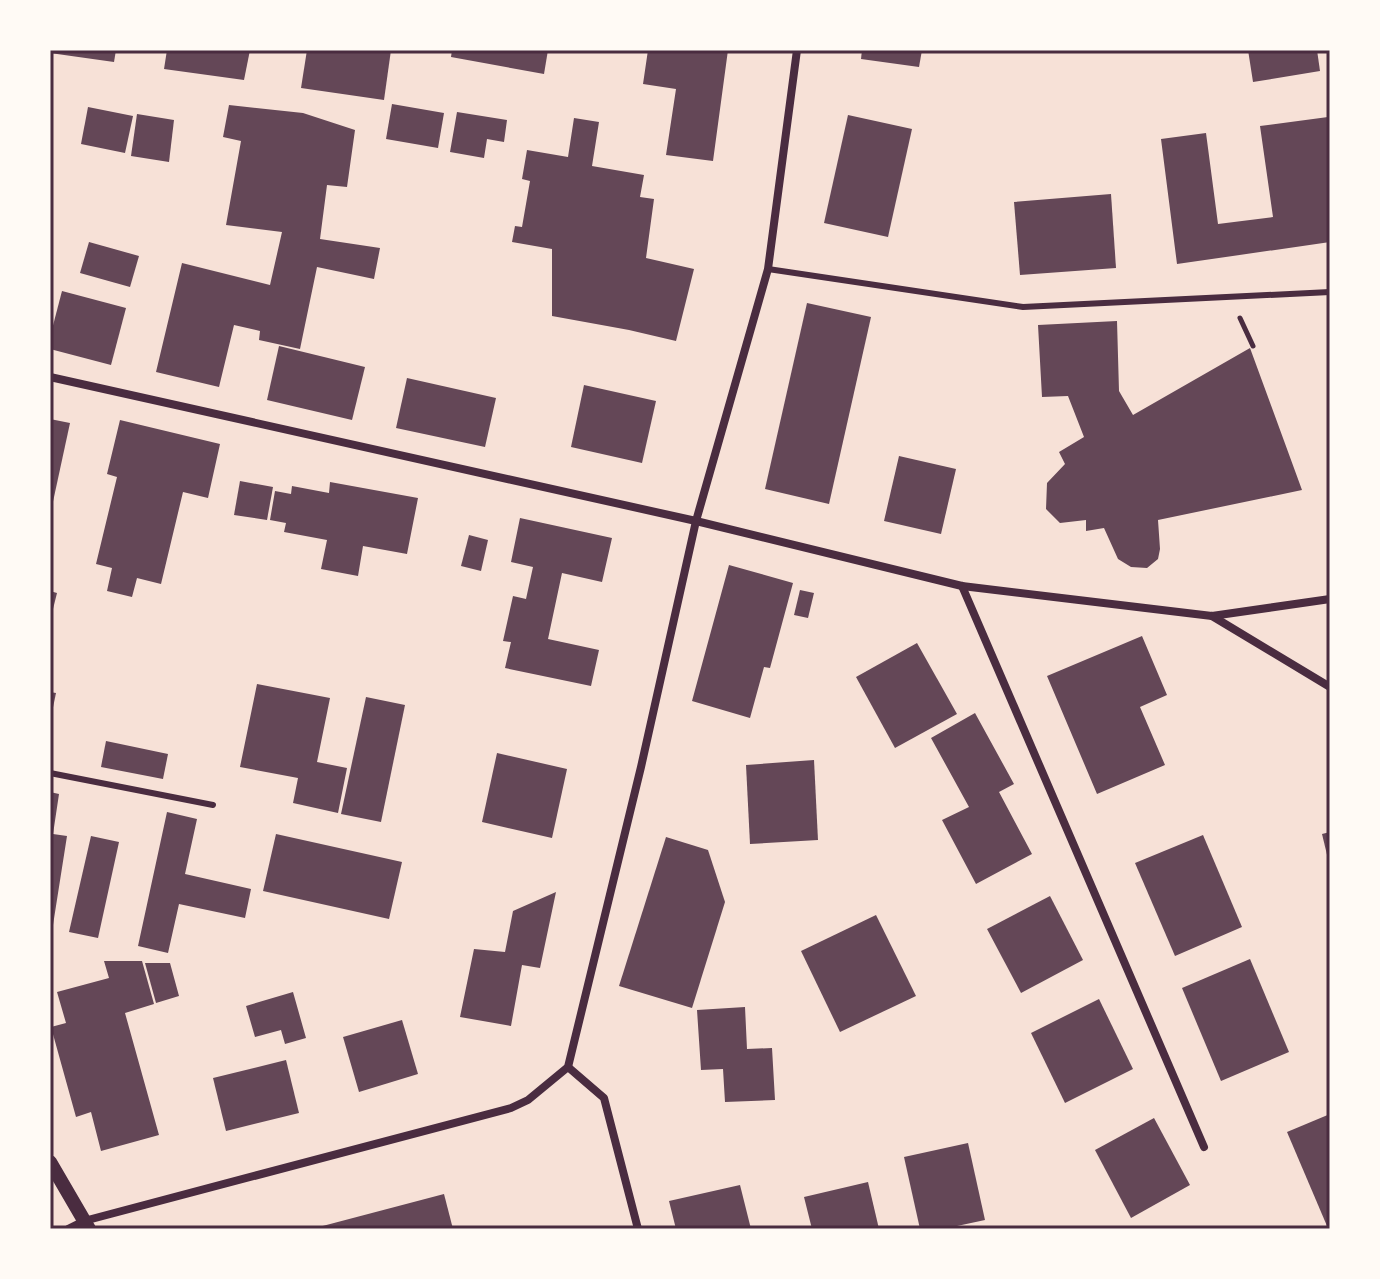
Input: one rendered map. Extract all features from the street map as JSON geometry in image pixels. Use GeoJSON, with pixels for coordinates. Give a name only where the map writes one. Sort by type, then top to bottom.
{"type":"FeatureCollection","features":[{"type":"Feature","properties":{"kind":"street"},"geometry":{"type":"LineString","coordinates":[[68,1229],[511,1108],[528,1100],[568,1067],[641,767],[696,521],[768,269],[797,50]]}},
{"type":"Feature","properties":{"kind":"street"},"geometry":{"type":"LineString","coordinates":[[50,377],[696,521],[962,586],[1212,616],[1330,599]]}},
{"type":"Feature","properties":{"kind":"street"},"geometry":{"type":"LineString","coordinates":[[962,586],[1204,1147]]}},
{"type":"Feature","properties":{"kind":"street"},"geometry":{"type":"LineString","coordinates":[[1212,616],[1330,687]]}},
{"type":"Feature","properties":{"kind":"street"},"geometry":{"type":"LineString","coordinates":[[568,1067],[604,1098],[638,1229]]}},
{"type":"Feature","properties":{"kind":"street"},"geometry":{"type":"LineString","coordinates":[[50,1162],[86,1225]]}},
{"type":"Feature","properties":{"kind":"lane"},"geometry":{"type":"LineString","coordinates":[[768,269],[1023,307],[1330,292]]}},
{"type":"Feature","properties":{"kind":"lane"},"geometry":{"type":"LineString","coordinates":[[50,773],[213,805]]}},
{"type":"Feature","properties":{"kind":"building"},"geometry":{"type":"Polygon","coordinates":[[[50,50],[116,50],[114,62],[50,53],[50,50]]]}},
{"type":"Feature","properties":{"kind":"building"},"geometry":{"type":"Polygon","coordinates":[[[167,50],[250,50],[244,80],[164,69],[167,50]]]}},
{"type":"Feature","properties":{"kind":"building"},"geometry":{"type":"Polygon","coordinates":[[[307,50],[391,50],[384,100],[301,88],[307,50]]]}},
{"type":"Feature","properties":{"kind":"building"},"geometry":{"type":"Polygon","coordinates":[[[452,50],[548,50],[544,74],[451,57],[452,50]]]}},
{"type":"Feature","properties":{"kind":"building"},"geometry":{"type":"Polygon","coordinates":[[[648,50],[728,50],[713,161],[666,155],[676,89],[643,84],[648,50]]]}},
{"type":"Feature","properties":{"kind":"building"},"geometry":{"type":"Polygon","coordinates":[[[862,50],[922,50],[919,67],[861,59],[862,50]]]}},
{"type":"Feature","properties":{"kind":"building"},"geometry":{"type":"Polygon","coordinates":[[[1248,50],[1317,50],[1320,71],[1253,82],[1248,50]]]}},
{"type":"Feature","properties":{"kind":"building"},"geometry":{"type":"Polygon","coordinates":[[[392,104],[444,113],[438,148],[386,139],[392,104]]]}},
{"type":"Feature","properties":{"kind":"building"},"geometry":{"type":"Polygon","coordinates":[[[229,105],[303,113],[355,130],[347,187],[327,185],[320,239],[380,248],[374,279],[317,267],[300,349],[259,340],[260,331],[234,325],[219,387],[156,372],[182,263],[270,285],[282,232],[226,225],[241,141],[223,137],[229,105]]]}},
{"type":"Feature","properties":{"kind":"building"},"geometry":{"type":"Polygon","coordinates":[[[88,107],[133,116],[125,153],[81,144],[88,107]]]}},
{"type":"Feature","properties":{"kind":"building"},"geometry":{"type":"Polygon","coordinates":[[[457,112],[507,120],[504,142],[487,139],[484,158],[450,152],[457,112]]]}},
{"type":"Feature","properties":{"kind":"building"},"geometry":{"type":"Polygon","coordinates":[[[137,114],[174,120],[169,162],[131,156],[137,114]]]}},
{"type":"Feature","properties":{"kind":"building"},"geometry":{"type":"Polygon","coordinates":[[[848,115],[912,129],[888,237],[824,223],[848,115]]]}},
{"type":"Feature","properties":{"kind":"building"},"geometry":{"type":"Polygon","coordinates":[[[1328,117],[1330,242],[1177,264],[1161,139],[1206,133],[1218,224],[1273,217],[1260,126],[1328,117]]]}},
{"type":"Feature","properties":{"kind":"building"},"geometry":{"type":"Polygon","coordinates":[[[574,118],[599,122],[592,166],[644,175],[640,197],[654,199],[646,258],[694,269],[676,341],[552,316],[552,249],[512,242],[515,226],[522,227],[530,181],[522,179],[527,150],[568,157],[574,118]]]}},
{"type":"Feature","properties":{"kind":"building"},"geometry":{"type":"Polygon","coordinates":[[[1111,194],[1116,268],[1020,275],[1014,202],[1111,194]]]}},
{"type":"Feature","properties":{"kind":"building"},"geometry":{"type":"Polygon","coordinates":[[[89,242],[139,256],[130,287],[80,273],[89,242]]]}},
{"type":"Feature","properties":{"kind":"building"},"geometry":{"type":"Polygon","coordinates":[[[62,291],[126,308],[111,365],[50,349],[50,337],[62,291]]]}},
{"type":"Feature","properties":{"kind":"building"},"geometry":{"type":"Polygon","coordinates":[[[807,303],[871,317],[829,504],[765,489],[807,303]]]}},
{"type":"Feature","properties":{"kind":"building"},"geometry":{"type":"Polygon","coordinates":[[[1117,321],[1119,391],[1133,415],[1250,348],[1302,490],[1158,520],[1158,559],[1147,568],[1131,567],[1118,559],[1104,528],[1086,531],[1086,520],[1060,523],[1046,509],[1047,483],[1065,464],[1059,452],[1084,437],[1068,396],[1042,397],[1038,325],[1117,321]]]}},
{"type":"Feature","properties":{"kind":"building"},"geometry":{"type":"Polygon","coordinates":[[[279,346],[365,367],[352,420],[267,400],[279,346]]]}},
{"type":"Feature","properties":{"kind":"building"},"geometry":{"type":"Polygon","coordinates":[[[407,378],[496,398],[485,447],[396,428],[407,378]]]}},
{"type":"Feature","properties":{"kind":"building"},"geometry":{"type":"Polygon","coordinates":[[[584,385],[656,401],[642,463],[571,447],[584,385]]]}},
{"type":"Feature","properties":{"kind":"building"},"geometry":{"type":"Polygon","coordinates":[[[50,419],[70,423],[51,511],[50,511],[50,419]]]}},
{"type":"Feature","properties":{"kind":"building"},"geometry":{"type":"Polygon","coordinates":[[[120,420],[220,444],[208,498],[183,492],[161,584],[137,578],[132,597],[107,591],[112,568],[96,564],[117,477],[107,474],[120,420]]]}},
{"type":"Feature","properties":{"kind":"building"},"geometry":{"type":"Polygon","coordinates":[[[899,456],[956,469],[941,534],[884,521],[899,456]]]}},
{"type":"Feature","properties":{"kind":"building"},"geometry":{"type":"Polygon","coordinates":[[[240,481],[273,487],[267,520],[234,515],[240,481]]]}},
{"type":"Feature","properties":{"kind":"building"},"geometry":{"type":"Polygon","coordinates":[[[330,482],[418,498],[407,554],[363,546],[358,576],[321,569],[327,540],[284,532],[286,523],[270,520],[275,491],[291,494],[292,486],[329,493],[330,482]]]}},
{"type":"Feature","properties":{"kind":"building"},"geometry":{"type":"Polygon","coordinates":[[[520,518],[612,538],[602,582],[562,573],[548,639],[599,650],[591,686],[505,668],[511,642],[503,641],[513,596],[526,599],[533,567],[511,562],[520,518]]]}},
{"type":"Feature","properties":{"kind":"building"},"geometry":{"type":"Polygon","coordinates":[[[469,535],[488,540],[481,571],[461,566],[469,535]]]}},
{"type":"Feature","properties":{"kind":"building"},"geometry":{"type":"Polygon","coordinates":[[[729,565],[793,583],[770,668],[764,667],[750,718],[692,701],[729,565]]]}},
{"type":"Feature","properties":{"kind":"building"},"geometry":{"type":"Polygon","coordinates":[[[800,590],[814,593],[808,618],[794,615],[800,590]]]}},
{"type":"Feature","properties":{"kind":"building"},"geometry":{"type":"Polygon","coordinates":[[[50,591],[57,593],[51,617],[50,616],[50,591]]]}},
{"type":"Feature","properties":{"kind":"building"},"geometry":{"type":"Polygon","coordinates":[[[1142,636],[1167,695],[1140,707],[1165,765],[1097,794],[1047,676],[1142,636]]]}},
{"type":"Feature","properties":{"kind":"building"},"geometry":{"type":"Polygon","coordinates":[[[917,643],[957,714],[895,748],[856,677],[917,643]]]}},
{"type":"Feature","properties":{"kind":"building"},"geometry":{"type":"Polygon","coordinates":[[[257,684],[330,698],[317,762],[347,768],[338,813],[293,803],[298,778],[240,767],[257,684]]]}},
{"type":"Feature","properties":{"kind":"building"},"geometry":{"type":"Polygon","coordinates":[[[50,692],[56,693],[51,717],[50,717],[50,692]]]}},
{"type":"Feature","properties":{"kind":"building"},"geometry":{"type":"Polygon","coordinates":[[[366,697],[405,705],[381,822],[341,814],[366,697]]]}},
{"type":"Feature","properties":{"kind":"building"},"geometry":{"type":"Polygon","coordinates":[[[975,713],[1014,784],[999,792],[1032,854],[976,884],[942,820],[969,807],[931,738],[975,713]]]}},
{"type":"Feature","properties":{"kind":"building"},"geometry":{"type":"Polygon","coordinates":[[[106,741],[168,754],[163,779],[101,767],[106,741]]]}},
{"type":"Feature","properties":{"kind":"building"},"geometry":{"type":"Polygon","coordinates":[[[497,753],[567,769],[552,838],[482,822],[497,753]]]}},
{"type":"Feature","properties":{"kind":"building"},"geometry":{"type":"Polygon","coordinates":[[[814,760],[818,840],[750,844],[746,765],[814,760]]]}},
{"type":"Feature","properties":{"kind":"building"},"geometry":{"type":"Polygon","coordinates":[[[50,792],[59,794],[53,834],[67,836],[53,925],[50,924],[50,792]]]}},
{"type":"Feature","properties":{"kind":"building"},"geometry":{"type":"Polygon","coordinates":[[[167,812],[197,819],[185,874],[251,889],[245,918],[179,904],[168,953],[138,946],[167,812]]]}},
{"type":"Feature","properties":{"kind":"building"},"geometry":{"type":"Polygon","coordinates":[[[1330,832],[1330,863],[1329,863],[1322,834],[1330,832]]]}},
{"type":"Feature","properties":{"kind":"building"},"geometry":{"type":"Polygon","coordinates":[[[276,834],[402,862],[389,919],[263,891],[276,834]]]}},
{"type":"Feature","properties":{"kind":"building"},"geometry":{"type":"Polygon","coordinates":[[[1203,835],[1242,927],[1175,956],[1135,863],[1203,835]]]}},
{"type":"Feature","properties":{"kind":"building"},"geometry":{"type":"Polygon","coordinates":[[[91,836],[119,842],[98,938],[69,932],[91,836]]]}},
{"type":"Feature","properties":{"kind":"building"},"geometry":{"type":"Polygon","coordinates":[[[666,837],[708,850],[725,902],[692,1008],[619,986],[666,837]]]}},
{"type":"Feature","properties":{"kind":"building"},"geometry":{"type":"Polygon","coordinates":[[[556,892],[540,968],[522,965],[511,1026],[460,1017],[474,949],[505,952],[513,911],[556,892]]]}},
{"type":"Feature","properties":{"kind":"building"},"geometry":{"type":"Polygon","coordinates":[[[1050,896],[1083,960],[1021,993],[987,929],[1050,896]]]}},
{"type":"Feature","properties":{"kind":"building"},"geometry":{"type":"Polygon","coordinates":[[[876,915],[916,996],[840,1032],[801,951],[876,915]]]}},
{"type":"Feature","properties":{"kind":"building"},"geometry":{"type":"Polygon","coordinates":[[[1250,959],[1289,1052],[1221,1081],[1182,988],[1250,959]]]}},
{"type":"Feature","properties":{"kind":"building"},"geometry":{"type":"Polygon","coordinates":[[[104,961],[142,961],[154,1004],[125,1013],[159,1135],[101,1151],[91,1112],[76,1117],[51,1027],[66,1023],[57,992],[109,978],[104,961]]]}},
{"type":"Feature","properties":{"kind":"building"},"geometry":{"type":"Polygon","coordinates":[[[145,963],[170,963],[179,996],[156,1003],[145,963]]]}},
{"type":"Feature","properties":{"kind":"building"},"geometry":{"type":"Polygon","coordinates":[[[293,992],[306,1038],[285,1044],[281,1030],[255,1037],[246,1006],[293,992]]]}},
{"type":"Feature","properties":{"kind":"building"},"geometry":{"type":"Polygon","coordinates":[[[1099,999],[1133,1069],[1065,1103],[1031,1033],[1099,999]]]}},
{"type":"Feature","properties":{"kind":"building"},"geometry":{"type":"Polygon","coordinates":[[[745,1007],[747,1049],[772,1048],[775,1100],[725,1102],[723,1069],[701,1070],[697,1010],[745,1007]]]}},
{"type":"Feature","properties":{"kind":"building"},"geometry":{"type":"Polygon","coordinates":[[[402,1020],[418,1074],[359,1092],[343,1037],[402,1020]]]}},
{"type":"Feature","properties":{"kind":"building"},"geometry":{"type":"Polygon","coordinates":[[[286,1060],[299,1113],[226,1131],[213,1078],[286,1060]]]}},
{"type":"Feature","properties":{"kind":"building"},"geometry":{"type":"Polygon","coordinates":[[[1330,1114],[1330,1224],[1327,1226],[1287,1132],[1330,1114]]]}},
{"type":"Feature","properties":{"kind":"building"},"geometry":{"type":"Polygon","coordinates":[[[1154,1118],[1190,1185],[1131,1218],[1095,1150],[1154,1118]]]}},
{"type":"Feature","properties":{"kind":"building"},"geometry":{"type":"Polygon","coordinates":[[[968,1143],[985,1220],[943,1229],[920,1229],[904,1157],[968,1143]]]}},
{"type":"Feature","properties":{"kind":"building"},"geometry":{"type":"Polygon","coordinates":[[[868,1182],[879,1229],[812,1229],[804,1197],[868,1182]]]}},
{"type":"Feature","properties":{"kind":"building"},"geometry":{"type":"Polygon","coordinates":[[[740,1185],[751,1229],[676,1229],[669,1201],[740,1185]]]}},
{"type":"Feature","properties":{"kind":"building"},"geometry":{"type":"Polygon","coordinates":[[[444,1194],[453,1229],[315,1229],[315,1228],[444,1194]]]}}]}
